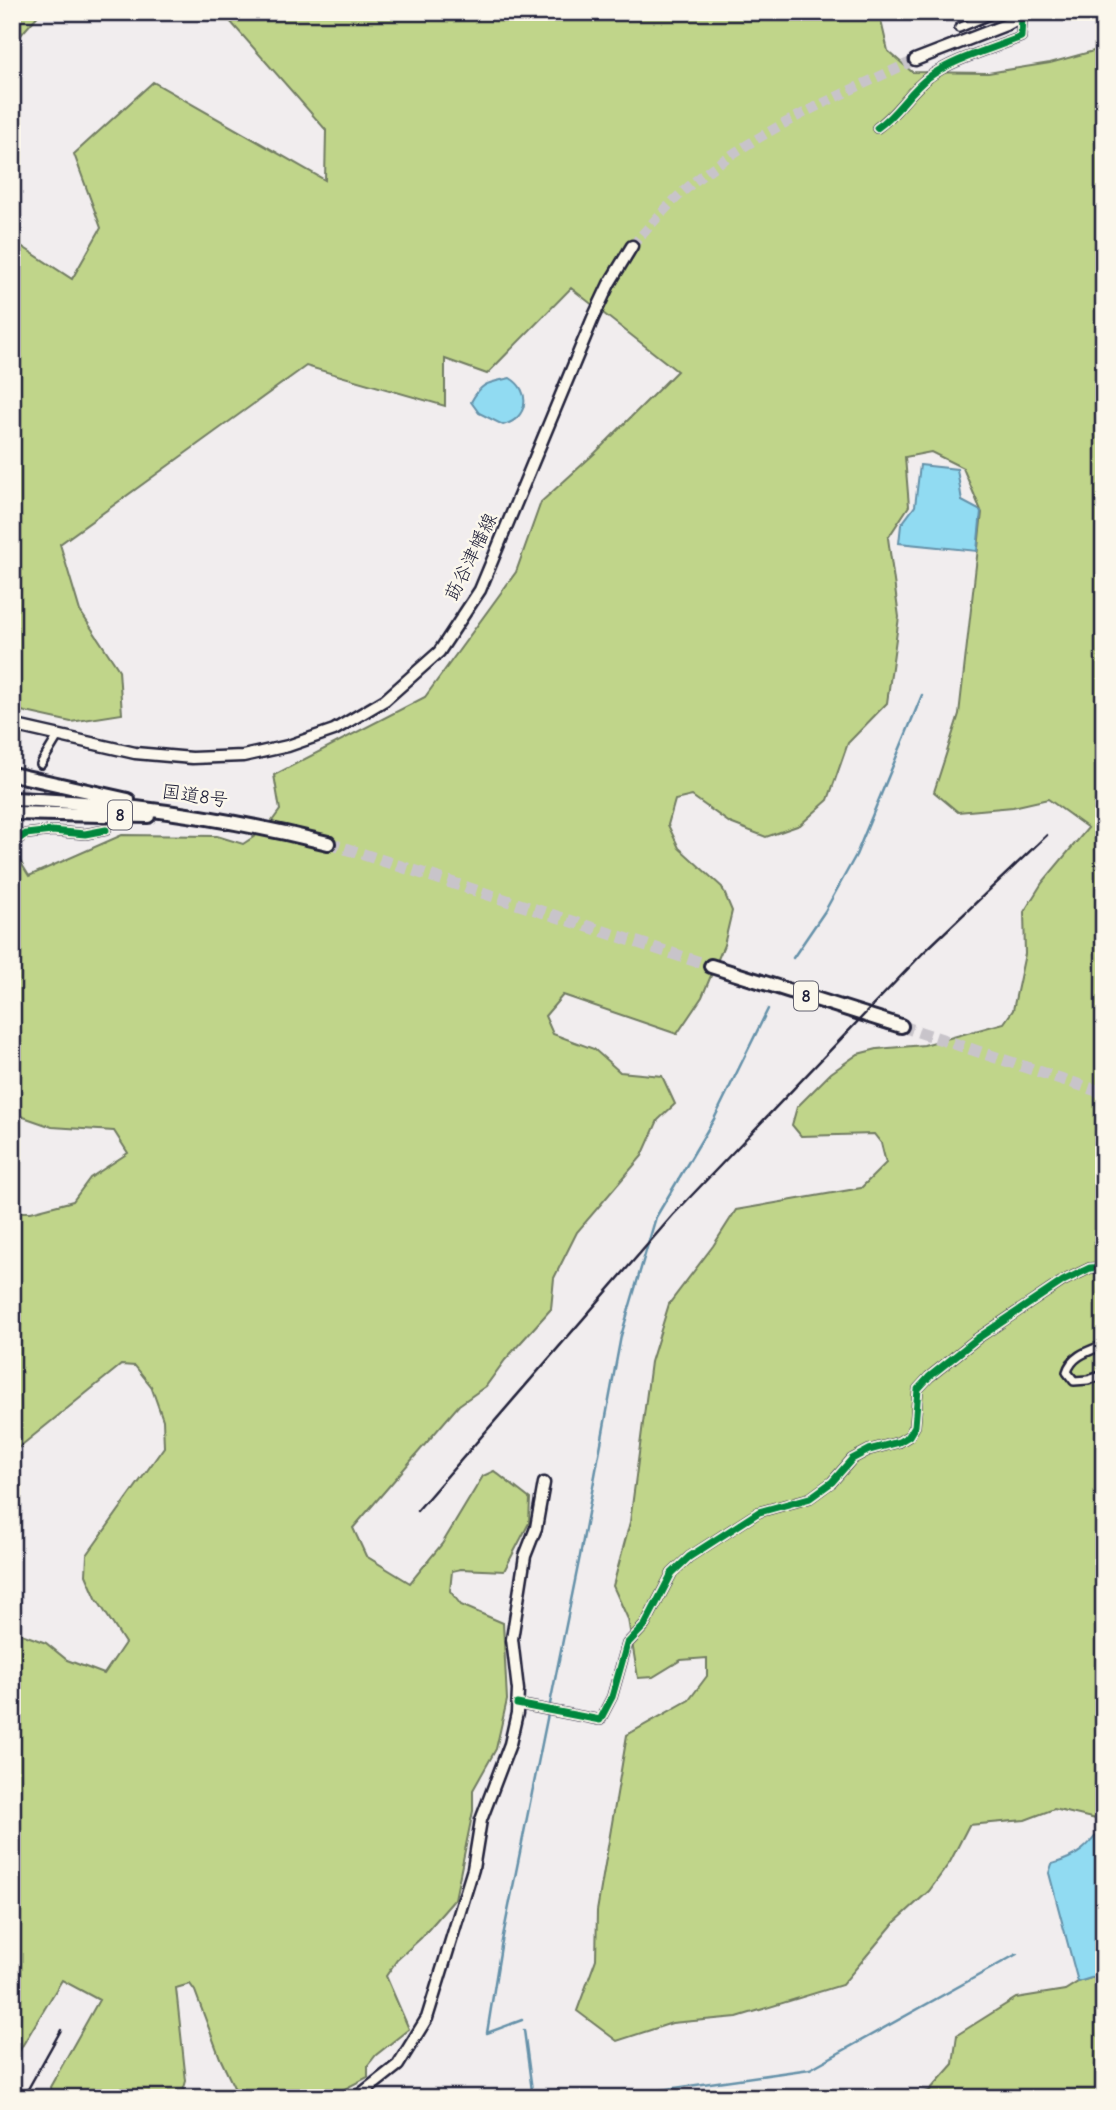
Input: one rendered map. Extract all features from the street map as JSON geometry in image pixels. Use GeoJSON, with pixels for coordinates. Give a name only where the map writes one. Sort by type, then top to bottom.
{"type":"FeatureCollection","features":[{"type":"Feature","properties":{"kind":"highway","name":"8"},"geometry":{"type":"LineString","coordinates":[[12,774],[69,789],[125,798],[140,808]]}},
{"type":"Feature","properties":{"kind":"highway","name":"国道8号"},"geometry":{"type":"LineString","coordinates":[[12,799],[140,808],[229,821],[328,843]]}},
{"type":"Feature","properties":{"kind":"highway","name":"8"},"geometry":{"type":"LineString","coordinates":[[12,813],[108,814],[229,821]]}},
{"type":"Feature","properties":{"kind":"highway","name":"8"},"geometry":{"type":"LineString","coordinates":[[711,966],[901,1026]]}},
{"type":"Feature","properties":{"kind":"main road"},"geometry":{"type":"LineString","coordinates":[[915,60],[1026,15]]}},
{"type":"Feature","properties":{"kind":"main road","name":"莇谷津幡線"},"geometry":{"type":"LineString","coordinates":[[12,725],[135,752],[192,758],[243,756],[288,746],[334,730],[385,700],[439,652],[480,590],[593,318],[609,284],[632,246]]}},
{"type":"Feature","properties":{"kind":"main road"},"geometry":{"type":"LineString","coordinates":[[356,2098],[398,2065],[427,2018],[473,1869],[481,1820],[510,1744],[517,1704],[512,1639],[525,1556],[536,1528],[544,1483]]}},
{"type":"Feature","properties":{"kind":"street"},"geometry":{"type":"LineString","coordinates":[[959,28],[996,12]]}},
{"type":"Feature","properties":{"kind":"street"},"geometry":{"type":"LineString","coordinates":[[877,128],[899,111],[928,78],[942,69],[1020,37],[1026,15]]}},
{"type":"Feature","properties":{"kind":"street"},"geometry":{"type":"LineString","coordinates":[[41,764],[58,736]]}},
{"type":"Feature","properties":{"kind":"street"},"geometry":{"type":"LineString","coordinates":[[12,843],[26,834],[52,831],[85,834],[106,830]]}},
{"type":"Feature","properties":{"kind":"street"},"geometry":{"type":"LineString","coordinates":[[517,1704],[600,1720],[612,1697],[627,1644],[645,1625],[672,1573],[689,1557],[759,1512],[810,1498],[832,1482],[852,1459],[909,1436],[915,1426],[918,1389],[929,1377],[978,1338],[1063,1281],[1090,1268],[1104,1267]]}},
{"type":"Feature","properties":{"kind":"street"},"geometry":{"type":"LineString","coordinates":[[1104,1345],[1077,1357],[1069,1364],[1067,1372],[1074,1381],[1104,1375]]}},
{"type":"Feature","properties":{"kind":"green space"},"geometry":{"type":"Polygon","coordinates":[[[12,12],[41,12],[12,45],[12,12]]]}},
{"type":"Feature","properties":{"kind":"green space"},"geometry":{"type":"Polygon","coordinates":[[[222,12],[879,12],[888,51],[912,72],[988,73],[1050,63],[1097,50],[1104,54],[1104,1821],[1054,1809],[1025,1820],[969,1825],[950,1862],[929,1891],[894,1923],[842,1985],[737,2017],[672,2023],[617,2041],[577,2011],[596,1959],[597,1911],[627,1735],[689,1700],[707,1676],[707,1658],[681,1660],[653,1677],[638,1678],[628,1619],[613,1586],[630,1522],[651,1362],[669,1304],[713,1246],[736,1210],[861,1188],[886,1163],[881,1143],[874,1134],[801,1136],[792,1125],[797,1107],[831,1073],[858,1054],[877,1049],[924,1045],[1004,1023],[1013,1010],[1025,954],[1024,912],[1042,883],[1088,828],[1048,799],[1013,807],[958,812],[934,792],[959,714],[982,513],[963,468],[931,452],[905,457],[909,506],[888,538],[899,617],[887,703],[848,743],[828,800],[800,825],[766,837],[730,823],[692,796],[675,800],[668,825],[679,848],[722,887],[732,911],[724,945],[702,997],[677,1034],[563,995],[545,1016],[553,1034],[594,1049],[620,1072],[662,1076],[675,1104],[658,1120],[642,1156],[577,1232],[554,1278],[551,1309],[505,1360],[486,1386],[459,1405],[353,1528],[366,1556],[410,1583],[442,1544],[483,1476],[494,1471],[530,1499],[529,1523],[504,1571],[452,1571],[450,1591],[461,1605],[503,1623],[507,1700],[496,1749],[473,1790],[473,1811],[455,1899],[421,1938],[397,1960],[386,1976],[409,2029],[376,2055],[368,2065],[368,2077],[327,2098],[239,2098],[190,1984],[176,1988],[186,2081],[181,2098],[52,2098],[50,2087],[99,2000],[62,1980],[12,2063],[12,1772],[17,1762],[12,1749],[12,1636],[19,1633],[46,1643],[67,1660],[104,1674],[125,1643],[96,1598],[86,1575],[87,1555],[164,1447],[163,1420],[151,1386],[135,1366],[121,1365],[12,1453],[12,1212],[31,1212],[73,1201],[90,1178],[128,1153],[114,1131],[52,1127],[12,1113],[12,854],[15,853],[29,876],[122,835],[217,836],[243,844],[267,828],[280,810],[274,775],[425,697],[516,572],[541,502],[595,453],[677,371],[571,288],[487,374],[445,359],[445,406],[306,366],[60,544],[80,611],[119,670],[122,714],[71,722],[12,709],[12,240],[72,279],[101,228],[74,154],[153,82],[325,180],[326,130],[222,12]]]}},
{"type":"Feature","properties":{"kind":"green space"},"geometry":{"type":"Polygon","coordinates":[[[1104,1974],[1104,2098],[902,2098],[929,2091],[953,2064],[957,2035],[1016,1998],[1065,1990],[1078,1982],[1104,1974]]]}},
{"type":"Feature","properties":{"kind":"water"},"geometry":{"type":"Polygon","coordinates":[[[510,378],[522,390],[524,404],[518,417],[503,425],[479,413],[471,402],[486,384],[510,378]]]}},
{"type":"Feature","properties":{"kind":"water"},"geometry":{"type":"Polygon","coordinates":[[[920,465],[957,469],[962,501],[981,511],[977,551],[899,543],[901,525],[915,506],[920,465]]]}},
{"type":"Feature","properties":{"kind":"water"},"geometry":{"type":"Polygon","coordinates":[[[1104,1825],[1104,1974],[1078,1982],[1049,1873],[1052,1864],[1082,1850],[1104,1825]]]}},
{"type":"Feature","properties":{"kind":"waterway"},"geometry":{"type":"LineString","coordinates":[[793,958],[825,911],[856,855],[922,695]]}},
{"type":"Feature","properties":{"kind":"waterway"},"geometry":{"type":"LineString","coordinates":[[522,2020],[487,2033],[501,1946],[580,1556],[621,1336],[656,1217],[714,1119],[768,1009]]}},
{"type":"Feature","properties":{"kind":"waterway"},"geometry":{"type":"LineString","coordinates":[[604,2098],[810,2069],[1017,1954]]}},
{"type":"Feature","properties":{"kind":"waterway"},"geometry":{"type":"LineString","coordinates":[[524,2030],[533,2098]]}},
{"type":"Feature","properties":{"kind":"tunnel"},"geometry":{"type":"LineString","coordinates":[[632,246],[687,188],[732,154],[808,111],[915,60]]}},
{"type":"Feature","properties":{"kind":"tunnel"},"geometry":{"type":"LineString","coordinates":[[12,813],[41,764]]}},
{"type":"Feature","properties":{"kind":"tunnel"},"geometry":{"type":"LineString","coordinates":[[328,843],[711,966]]}},
{"type":"Feature","properties":{"kind":"tunnel"},"geometry":{"type":"LineString","coordinates":[[901,1026],[1104,1093]]}},
{"type":"Feature","properties":{"kind":"railway"},"geometry":{"type":"LineString","coordinates":[[417,1511],[673,1215],[923,953],[1047,835]]}},
{"type":"Feature","properties":{"kind":"railway"},"geometry":{"type":"LineString","coordinates":[[23,2098],[61,2030]]}},
{"type":"Feature","properties":{"kind":"cycle path"},"geometry":{"type":"LineString","coordinates":[[877,128],[915,89],[939,71],[1021,37],[1022,17]]}},
{"type":"Feature","properties":{"kind":"cycle path"},"geometry":{"type":"LineString","coordinates":[[12,843],[26,834],[52,831],[85,834],[106,830]]}},
{"type":"Feature","properties":{"kind":"cycle path"},"geometry":{"type":"LineString","coordinates":[[517,1704],[600,1720],[612,1697],[627,1644],[645,1625],[672,1573],[689,1557],[759,1512],[810,1498],[832,1482],[852,1459],[909,1436],[915,1426],[918,1389],[929,1377],[978,1338],[1063,1281],[1090,1268],[1104,1267]]}}]}
